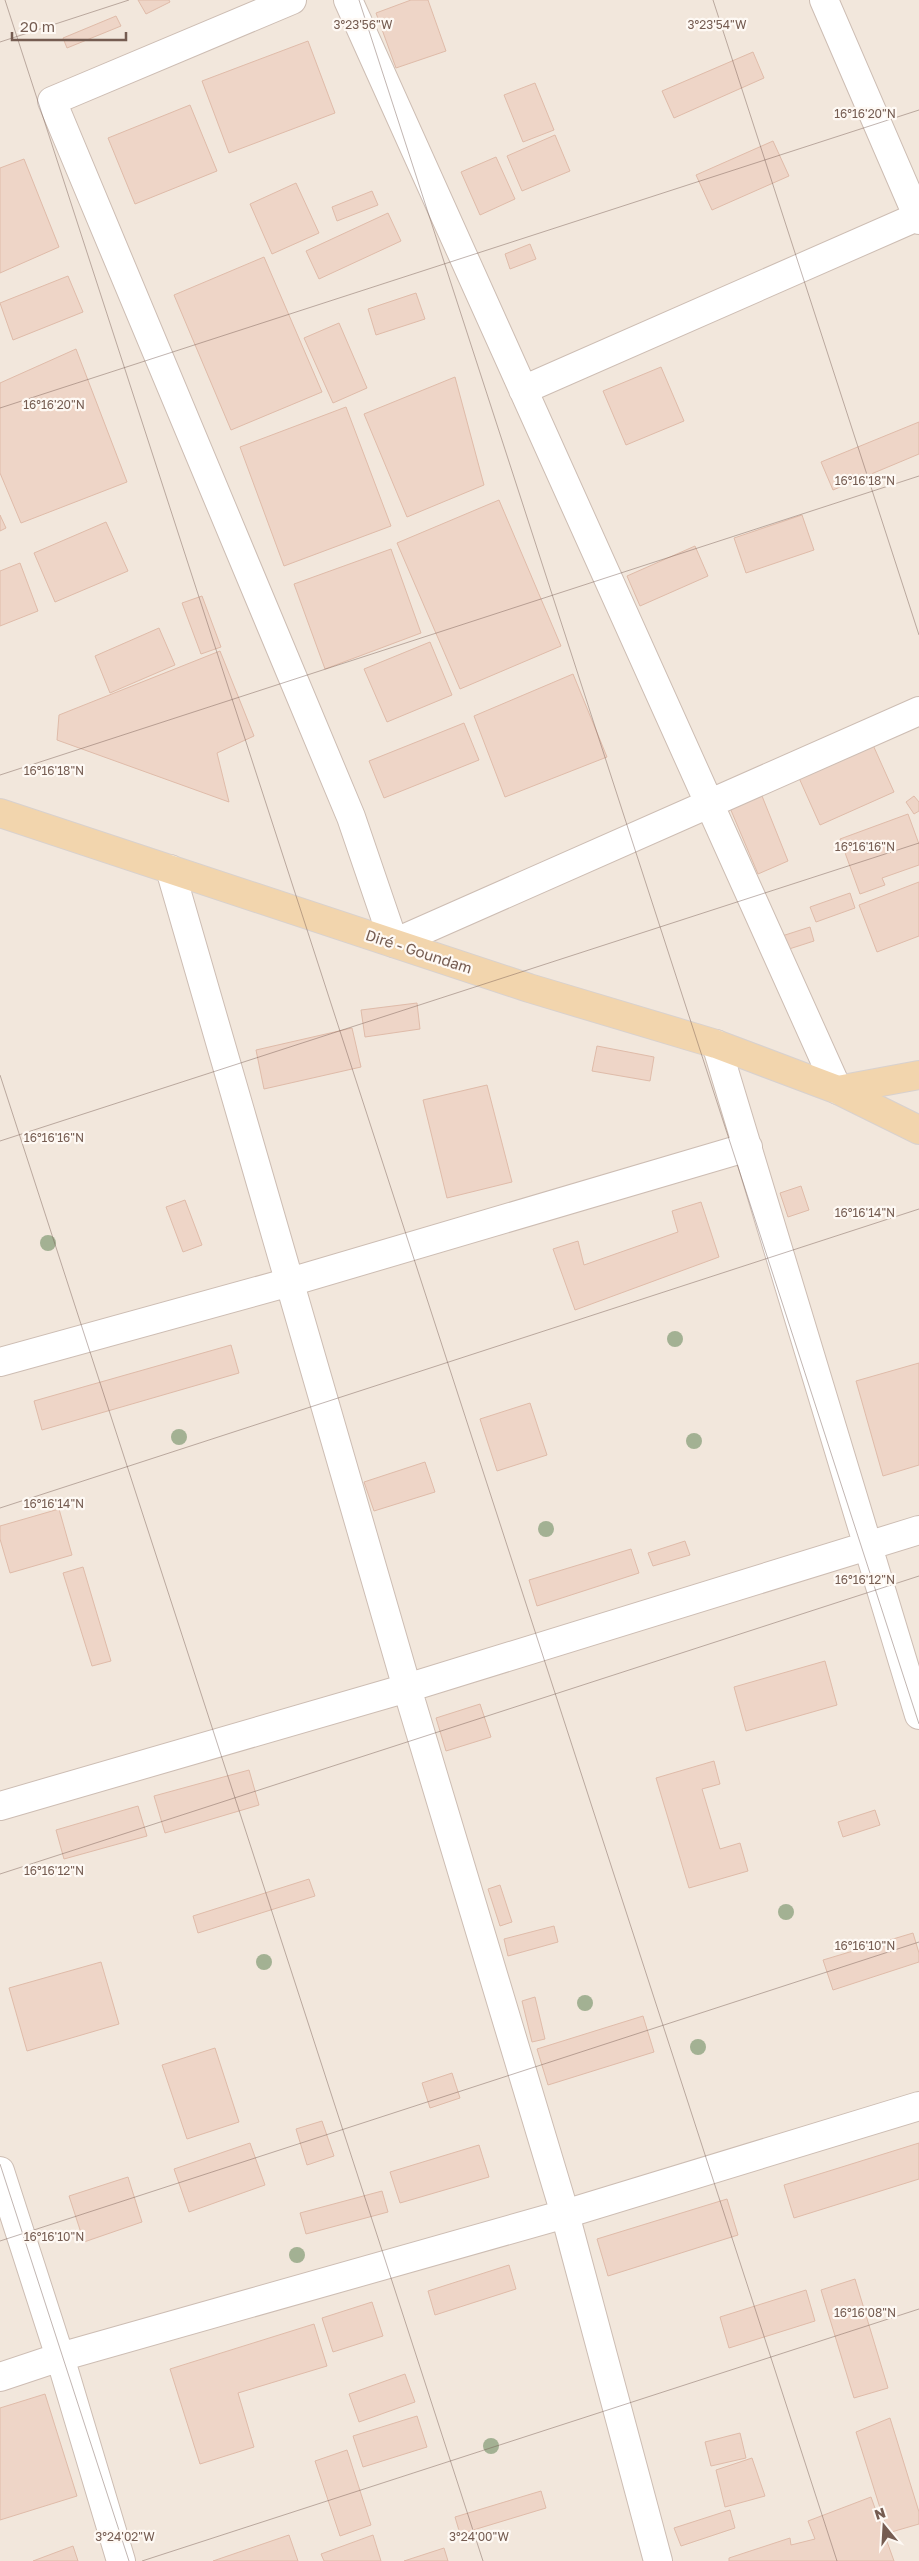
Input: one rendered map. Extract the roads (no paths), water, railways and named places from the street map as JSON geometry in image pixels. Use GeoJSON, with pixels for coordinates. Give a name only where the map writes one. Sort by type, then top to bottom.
{"type":"FeatureCollection","features":[{"type":"Feature","properties":{"kind":"main road","name":"Diré - Goundam"},"geometry":{"type":"LineString","coordinates":[[0,813],[528,988],[716,1044],[838,1090],[919,1130]]}},
{"type":"Feature","properties":{"kind":"main road"},"geometry":{"type":"LineString","coordinates":[[838,1090],[919,1075]]}},
{"type":"Feature","properties":{"kind":"street"},"geometry":{"type":"LineString","coordinates":[[292,0],[52,102],[351,817],[394,943],[919,711]]}},
{"type":"Feature","properties":{"kind":"street"},"geometry":{"type":"LineString","coordinates":[[348,0],[838,1090]]}},
{"type":"Feature","properties":{"kind":"street"},"geometry":{"type":"LineString","coordinates":[[523,390],[919,217],[824,0]]}},
{"type":"Feature","properties":{"kind":"street"},"geometry":{"type":"LineString","coordinates":[[170,869],[407,1688],[564,2214],[658,2561]]}},
{"type":"Feature","properties":{"kind":"street"},"geometry":{"type":"LineString","coordinates":[[716,1044],[919,1715]]}},
{"type":"Feature","properties":{"kind":"street"},"geometry":{"type":"LineString","coordinates":[[0,1362],[290,1282],[748,1147]]}},
{"type":"Feature","properties":{"kind":"street"},"geometry":{"type":"LineString","coordinates":[[0,1806],[407,1688],[919,1530]]}},
{"type":"Feature","properties":{"kind":"street"},"geometry":{"type":"LineString","coordinates":[[0,2376],[60,2357],[564,2214],[919,2106]]}},
{"type":"Feature","properties":{"kind":"street"},"geometry":{"type":"LineString","coordinates":[[0,2171],[60,2357],[122,2561]]}}]}
